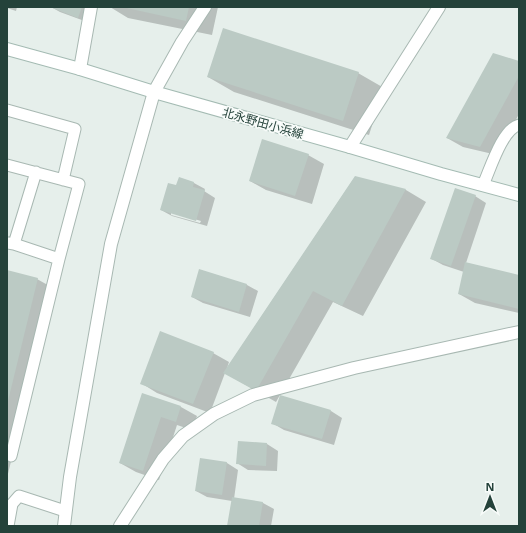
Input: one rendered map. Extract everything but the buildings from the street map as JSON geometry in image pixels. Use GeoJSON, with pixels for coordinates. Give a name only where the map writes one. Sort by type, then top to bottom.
{"type":"FeatureCollection","features":[{"type":"Feature","properties":{"kind":"street"},"geometry":{"type":"LineString","coordinates":[[80,69],[91,7]]}},
{"type":"Feature","properties":{"kind":"street"},"geometry":{"type":"LineString","coordinates":[[64,526],[70,477],[111,244],[154,92],[182,42],[205,7]]}},
{"type":"Feature","properties":{"kind":"street"},"geometry":{"type":"LineString","coordinates":[[350,147],[439,7]]}},
{"type":"Feature","properties":{"kind":"street","name":"北永野田小浜線"},"geometry":{"type":"LineString","coordinates":[[7,49],[519,195]]}},
{"type":"Feature","properties":{"kind":"street"},"geometry":{"type":"LineString","coordinates":[[120,526],[163,459],[183,436],[214,414],[253,395],[354,368],[519,332]]}},
{"type":"Feature","properties":{"kind":"lane"},"geometry":{"type":"LineString","coordinates":[[7,110],[76,129],[63,180]]}},
{"type":"Feature","properties":{"kind":"lane"},"geometry":{"type":"LineString","coordinates":[[483,185],[501,143],[515,126],[519,125]]}},
{"type":"Feature","properties":{"kind":"lane"},"geometry":{"type":"LineString","coordinates":[[7,165],[79,184],[59,259],[11,456]]}},
{"type":"Feature","properties":{"kind":"lane"},"geometry":{"type":"LineString","coordinates":[[36,172],[10,243],[59,259]]}},
{"type":"Feature","properties":{"kind":"lane"},"geometry":{"type":"LineString","coordinates":[[8,526],[12,504],[19,496],[66,511]]}}]}
